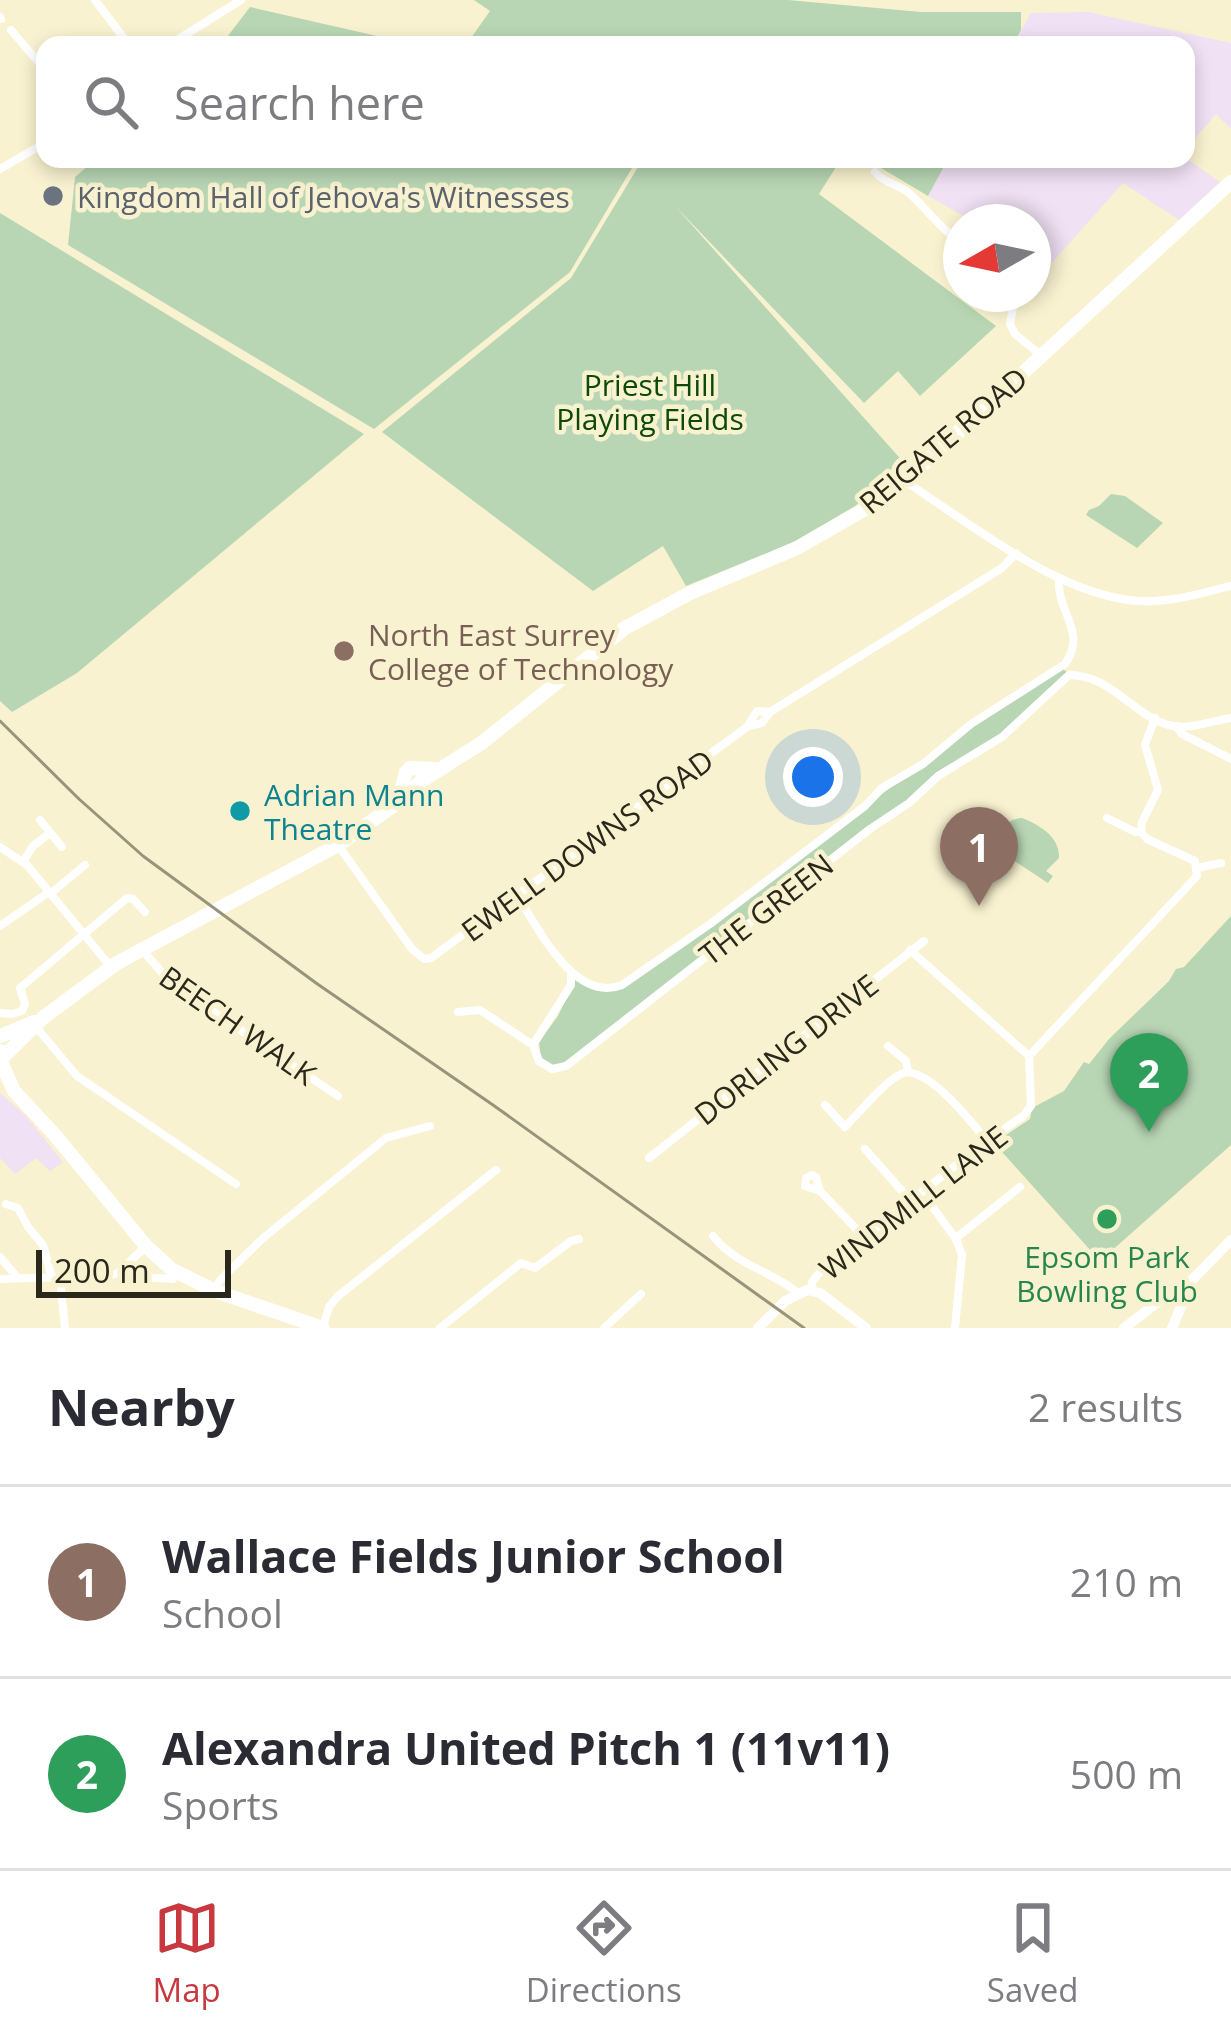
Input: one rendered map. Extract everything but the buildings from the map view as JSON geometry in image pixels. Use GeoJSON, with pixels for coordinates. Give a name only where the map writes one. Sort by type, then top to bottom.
{"type":"FeatureCollection","features":[{"type":"Feature","properties":{"kind":"highway","name":"REIGATE ROAD"},"geometry":{"type":"LineString","coordinates":[[1,1059],[39,1022],[111,967],[338,845],[396,804],[416,778],[442,769],[501,728],[625,628],[690,593],[797,548],[869,507],[904,481],[1231,182]]}},
{"type":"Feature","properties":{"kind":"highway","name":"REIGATE ROAD"},"geometry":{"type":"LineString","coordinates":[[0,1036],[39,1022]]}},
{"type":"Feature","properties":{"kind":"highway"},"geometry":{"type":"LineString","coordinates":[[1,1059],[7,1088],[54,1134],[146,1246],[171,1269],[279,1317],[323,1328]]}},
{"type":"Feature","properties":{"kind":"main road"},"geometry":{"type":"LineString","coordinates":[[1172,1328],[1199,1270],[1231,1240]]}},
{"type":"Feature","properties":{"kind":"main road"},"geometry":{"type":"LineString","coordinates":[[1124,1328],[1174,1290],[1187,1289]]}},
{"type":"Feature","properties":{"kind":"main road","name":"WINDMILL LANE"},"geometry":{"type":"LineString","coordinates":[[763,1324],[785,1301],[804,1292]]}},
{"type":"Feature","properties":{"kind":"main road"},"geometry":{"type":"LineString","coordinates":[[804,1292],[820,1293],[866,1328]]}},
{"type":"Feature","properties":{"kind":"street"},"geometry":{"type":"LineString","coordinates":[[95,0],[122,36]]}},
{"type":"Feature","properties":{"kind":"street"},"geometry":{"type":"LineString","coordinates":[[183,36],[241,0]]}},
{"type":"Feature","properties":{"kind":"street"},"geometry":{"type":"LineString","coordinates":[[11,30],[36,59]]}},
{"type":"Feature","properties":{"kind":"street"},"geometry":{"type":"LineString","coordinates":[[0,170],[36,148]]}},
{"type":"Feature","properties":{"kind":"street"},"geometry":{"type":"LineString","coordinates":[[875,172],[905,190],[943,229]]}},
{"type":"Feature","properties":{"kind":"street"},"geometry":{"type":"LineString","coordinates":[[1012,312],[1010,324],[1016,334],[1042,356]]}},
{"type":"Feature","properties":{"kind":"street"},"geometry":{"type":"LineString","coordinates":[[904,481],[1059,578],[1107,596],[1137,601],[1188,597],[1231,586]]}},
{"type":"Feature","properties":{"kind":"street","name":"EWELL DOWNS ROAD"},"geometry":{"type":"LineString","coordinates":[[338,845],[412,949],[424,959],[439,954],[747,728],[762,723],[770,712],[1002,568],[1016,553]]}},
{"type":"Feature","properties":{"kind":"street"},"geometry":{"type":"LineString","coordinates":[[1059,578],[1060,601],[1074,631],[1067,661],[1070,675],[1100,680],[1155,718],[1177,726],[1231,718]]}},
{"type":"Feature","properties":{"kind":"street","name":"THE GREEN"},"geometry":{"type":"LineString","coordinates":[[571,973],[586,984],[606,989],[622,985],[865,806],[882,788],[1067,661]]}},
{"type":"Feature","properties":{"kind":"street","name":"THE GREEN"},"geometry":{"type":"LineString","coordinates":[[533,1045],[544,1066],[566,1066],[854,841],[910,803],[938,776],[1002,737],[1070,675]]}},
{"type":"Feature","properties":{"kind":"street"},"geometry":{"type":"LineString","coordinates":[[1141,832],[1158,790],[1145,745],[1155,718]]}},
{"type":"Feature","properties":{"kind":"street"},"geometry":{"type":"LineString","coordinates":[[1177,726],[1182,734],[1231,759]]}},
{"type":"Feature","properties":{"kind":"street"},"geometry":{"type":"LineString","coordinates":[[1107,818],[1190,858],[1197,868]]}},
{"type":"Feature","properties":{"kind":"street"},"geometry":{"type":"LineString","coordinates":[[40,820],[62,847]]}},
{"type":"Feature","properties":{"kind":"street"},"geometry":{"type":"LineString","coordinates":[[23,862],[50,832]]}},
{"type":"Feature","properties":{"kind":"street"},"geometry":{"type":"LineString","coordinates":[[0,847],[23,862],[111,967]]}},
{"type":"Feature","properties":{"kind":"street"},"geometry":{"type":"LineString","coordinates":[[1197,868],[1221,863]]}},
{"type":"Feature","properties":{"kind":"street"},"geometry":{"type":"LineString","coordinates":[[0,926],[85,865]]}},
{"type":"Feature","properties":{"kind":"street"},"geometry":{"type":"LineString","coordinates":[[910,950],[1029,1055],[1193,882],[1197,868]]}},
{"type":"Feature","properties":{"kind":"street"},"geometry":{"type":"LineString","coordinates":[[458,1012],[479,1010],[533,1045],[571,985],[571,973],[517,896]]}},
{"type":"Feature","properties":{"kind":"street"},"geometry":{"type":"LineString","coordinates":[[0,1013],[22,1011],[20,988],[128,898],[145,912]]}},
{"type":"Feature","properties":{"kind":"street","name":"DORLING DRIVE"},"geometry":{"type":"LineString","coordinates":[[649,1158],[924,941]]}},
{"type":"Feature","properties":{"kind":"street","name":"BEECH WALK"},"geometry":{"type":"LineString","coordinates":[[142,950],[168,981],[338,1096]]}},
{"type":"Feature","properties":{"kind":"street"},"geometry":{"type":"LineString","coordinates":[[39,1022],[77,1076],[236,1184]]}},
{"type":"Feature","properties":{"kind":"street"},"geometry":{"type":"LineString","coordinates":[[888,1046],[906,1061],[908,1072]]}},
{"type":"Feature","properties":{"kind":"street","name":"WINDMILL LANE"},"geometry":{"type":"LineString","coordinates":[[804,1292],[815,1276],[1029,1110],[1029,1055]]}},
{"type":"Feature","properties":{"kind":"street"},"geometry":{"type":"LineString","coordinates":[[825,1105],[845,1126],[908,1072]]}},
{"type":"Feature","properties":{"kind":"street"},"geometry":{"type":"LineString","coordinates":[[908,1072],[928,1080],[987,1141]]}},
{"type":"Feature","properties":{"kind":"street"},"geometry":{"type":"LineString","coordinates":[[214,1291],[262,1239],[381,1142],[430,1126]]}},
{"type":"Feature","properties":{"kind":"street"},"geometry":{"type":"LineString","coordinates":[[865,1149],[910,1200]]}},
{"type":"Feature","properties":{"kind":"street"},"geometry":{"type":"LineString","coordinates":[[323,1328],[337,1297],[496,1170]]}},
{"type":"Feature","properties":{"kind":"street"},"geometry":{"type":"LineString","coordinates":[[956,1238],[1020,1187]]}},
{"type":"Feature","properties":{"kind":"street"},"geometry":{"type":"LineString","coordinates":[[820,1191],[864,1237]]}},
{"type":"Feature","properties":{"kind":"street"},"geometry":{"type":"LineString","coordinates":[[929,1202],[956,1238],[963,1259],[956,1328]]}},
{"type":"Feature","properties":{"kind":"street"},"geometry":{"type":"LineString","coordinates":[[6,1204],[18,1208],[44,1245],[56,1278],[64,1328]]}},
{"type":"Feature","properties":{"kind":"street"},"geometry":{"type":"LineString","coordinates":[[713,1236],[758,1272],[804,1292]]}},
{"type":"Feature","properties":{"kind":"street"},"geometry":{"type":"LineString","coordinates":[[440,1328],[520,1263],[535,1268],[579,1239]]}},
{"type":"Feature","properties":{"kind":"street"},"geometry":{"type":"LineString","coordinates":[[118,1273],[146,1246]]}},
{"type":"Feature","properties":{"kind":"street"},"geometry":{"type":"LineString","coordinates":[[0,1257],[18,1279]]}},
{"type":"Feature","properties":{"kind":"street"},"geometry":{"type":"LineString","coordinates":[[0,1279],[118,1273],[173,1279]]}},
{"type":"Feature","properties":{"kind":"street"},"geometry":{"type":"LineString","coordinates":[[604,1328],[641,1294]]}},
{"type":"Feature","properties":{"kind":"shaded area"},"geometry":{"type":"Polygon","coordinates":[[[1088,12],[1231,43],[1231,129],[1216,114],[1195,138],[1195,36],[1018,36],[1031,13],[1088,12]]]}},
{"type":"Feature","properties":{"kind":"shaded area"},"geometry":{"type":"Polygon","coordinates":[[[1195,164],[1220,182],[1179,220],[1123,183],[1051,264],[1051,204],[943,204],[928,196],[943,168],[1195,168],[1195,164]]]}},
{"type":"Feature","properties":{"kind":"shaded area"},"geometry":{"type":"Polygon","coordinates":[[[0,1093],[25,1115],[63,1162],[50,1171],[36,1158],[15,1174],[0,1158],[0,1093]]]}},
{"type":"Feature","properties":{"kind":"green space"},"geometry":{"type":"Polygon","coordinates":[[[474,0],[788,0],[921,12],[1021,12],[1021,30],[1018,36],[472,36],[490,11],[474,0]]]}},
{"type":"Feature","properties":{"kind":"green space"},"geometry":{"type":"Polygon","coordinates":[[[250,7],[377,36],[228,36],[250,7]]]}},
{"type":"Feature","properties":{"kind":"green space"},"geometry":{"type":"Polygon","coordinates":[[[86,168],[632,168],[570,272],[374,429],[68,245],[75,177],[86,168]]]}},
{"type":"Feature","properties":{"kind":"green space","name":"Priest Hill Playing Fields"},"geometry":{"type":"Polygon","coordinates":[[[637,168],[835,168],[819,194],[943,286],[943,312],[977,312],[996,326],[920,396],[898,371],[864,403],[675,206],[906,465],[855,506],[792,543],[686,586],[663,546],[593,591],[382,432],[571,278],[637,168]]]}},
{"type":"Feature","properties":{"kind":"green space"},"geometry":{"type":"Polygon","coordinates":[[[881,168],[943,168],[928,196],[881,168]]]}},
{"type":"Feature","properties":{"kind":"green space"},"geometry":{"type":"Polygon","coordinates":[[[0,213],[364,434],[77,673],[12,712],[0,701],[0,213]]]}},
{"type":"Feature","properties":{"kind":"green space"},"geometry":{"type":"Polygon","coordinates":[[[1111,494],[1125,496],[1163,523],[1137,548],[1086,515],[1111,494]]]}},
{"type":"Feature","properties":{"kind":"green space"},"geometry":{"type":"Polygon","coordinates":[[[1063,669],[1067,672],[996,738],[565,1063],[552,1066],[541,1058],[539,1042],[575,980],[607,990],[636,980],[972,726],[1063,669]]]}},
{"type":"Feature","properties":{"kind":"green space"},"geometry":{"type":"Polygon","coordinates":[[[1022,818],[1042,828],[1056,844],[1059,858],[1046,871],[1053,876],[1048,883],[987,843],[991,836],[999,840],[1006,824],[1022,818]]]}},
{"type":"Feature","properties":{"kind":"green space"},"geometry":{"type":"Polygon","coordinates":[[[1231,916],[1231,1145],[1100,1261],[994,1143],[1030,1119],[1032,1108],[1064,1091],[1084,1062],[1089,1064],[1231,916]]]}},
{"type":"Feature","properties":{"kind":"railway"},"geometry":{"type":"LineString","coordinates":[[0,721],[143,856],[804,1328]]}},
{"type":"Feature","properties":{"kind":"place","name":"Kingdom Hall of Jehova's Witnesses"},"geometry":{"type":"Point","coordinates":[53,196]}},
{"type":"Feature","properties":{"kind":"place","name":"North East Surrey College of Technology"},"geometry":{"type":"Point","coordinates":[344,651]}},
{"type":"Feature","properties":{"kind":"place","name":"Adrian Mann Theatre"},"geometry":{"type":"Point","coordinates":[240,811]}},
{"type":"Feature","properties":{"kind":"place","name":"Wallace Fields Junior School"},"geometry":{"type":"Point","coordinates":[979,906]}},
{"type":"Feature","properties":{"kind":"place","name":"Alexandra United Pitch 1 (11v11)"},"geometry":{"type":"Point","coordinates":[1149,1132]}},
{"type":"Feature","properties":{"kind":"place","name":"Epsom Park Bowling Club"},"geometry":{"type":"Point","coordinates":[1107,1219]}}]}
